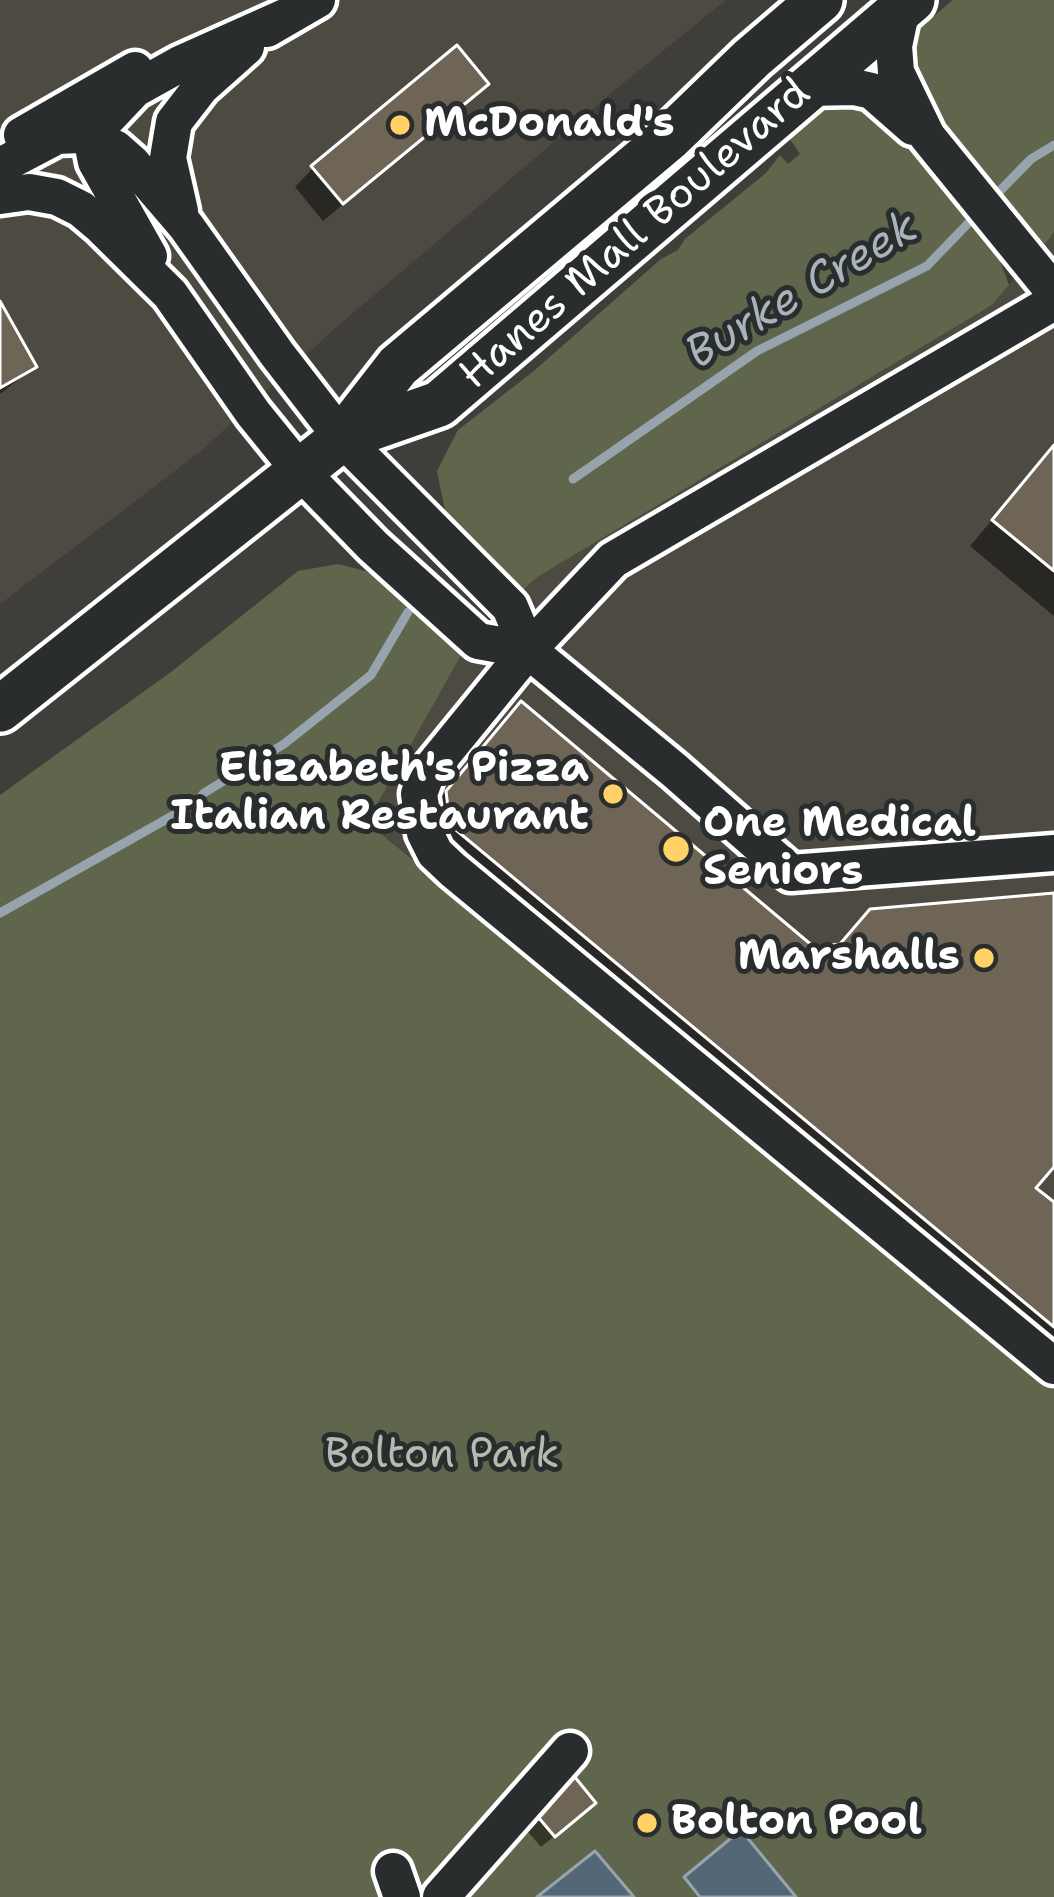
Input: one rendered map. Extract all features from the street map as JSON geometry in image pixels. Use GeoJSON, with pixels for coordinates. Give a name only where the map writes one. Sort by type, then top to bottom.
{"type":"FeatureCollection","features":[{"type":"Feature","properties":{"kind":"main road","name":"Hanes Mall Boulevard"},"geometry":{"type":"LineString","coordinates":[[0,709],[342,439],[398,366],[669,138],[820,0]]}},
{"type":"Feature","properties":{"kind":"main road","name":"Hanes Mall Boulevard"},"geometry":{"type":"LineString","coordinates":[[342,439],[439,404],[907,4]]}},
{"type":"Feature","properties":{"kind":"lane"},"geometry":{"type":"LineString","coordinates":[[907,4],[893,46],[896,72],[927,136]]}},
{"type":"Feature","properties":{"kind":"lane"},"geometry":{"type":"LineString","coordinates":[[186,226],[169,176],[168,141],[174,122],[212,76],[301,9]]}},
{"type":"Feature","properties":{"kind":"lane"},"geometry":{"type":"LineString","coordinates":[[0,183],[96,139],[301,9]]}},
{"type":"Feature","properties":{"kind":"lane"},"geometry":{"type":"LineString","coordinates":[[0,148],[187,44],[301,9]]}},
{"type":"Feature","properties":{"kind":"lane"},"geometry":{"type":"LineString","coordinates":[[807,88],[872,92],[927,136],[1054,292]]}},
{"type":"Feature","properties":{"kind":"lane"},"geometry":{"type":"LineString","coordinates":[[0,166],[57,136],[96,139],[132,164],[186,226],[342,439],[510,607],[528,650],[791,873],[1054,853]]}},
{"type":"Feature","properties":{"kind":"lane"},"geometry":{"type":"LineString","coordinates":[[96,139],[96,162],[170,294],[300,471],[373,547],[478,641],[528,650]]}},
{"type":"Feature","properties":{"kind":"lane"},"geometry":{"type":"LineString","coordinates":[[0,196],[28,192],[57,197],[81,209],[125,246],[170,294]]}},
{"type":"Feature","properties":{"kind":"lane"},"geometry":{"type":"LineString","coordinates":[[1054,302],[613,560],[528,650],[426,775],[419,794],[419,814],[435,853],[1054,1366]]}},
{"type":"Feature","properties":{"kind":"lane"},"geometry":{"type":"LineString","coordinates":[[440,1897],[570,1751]]}},
{"type":"Feature","properties":{"kind":"shaded area"},"geometry":{"type":"Polygon","coordinates":[[[0,0],[726,0],[332,331],[201,451],[0,604],[0,0]]]}},
{"type":"Feature","properties":{"kind":"shaded area"},"geometry":{"type":"Polygon","coordinates":[[[1054,232],[1054,1390],[367,821],[464,650],[539,576],[992,305],[1054,232]]]}},
{"type":"Feature","properties":{"kind":"green space"},"geometry":{"type":"Polygon","coordinates":[[[953,0],[1054,0],[1054,232],[1045,244],[1031,234],[918,94],[905,63],[910,36],[953,0]]]}},
{"type":"Feature","properties":{"kind":"green space"},"geometry":{"type":"Polygon","coordinates":[[[848,100],[880,112],[999,258],[1009,285],[992,305],[539,576],[522,591],[446,515],[437,471],[458,430],[535,370],[661,259],[678,250],[685,239],[766,173],[780,155],[788,164],[800,154],[789,138],[827,105],[848,100]]]}},
{"type":"Feature","properties":{"kind":"green space","name":"Bolton Park"},"geometry":{"type":"Polygon","coordinates":[[[338,564],[377,574],[464,650],[367,822],[1054,1390],[1054,1897],[0,1897],[0,795],[171,672],[298,571],[338,564]]]}},
{"type":"Feature","properties":{"kind":"water"},"geometry":{"type":"Polygon","coordinates":[[[741,1830],[796,1897],[700,1897],[684,1877],[741,1830]]]}},
{"type":"Feature","properties":{"kind":"water"},"geometry":{"type":"Polygon","coordinates":[[[595,1851],[634,1897],[537,1897],[595,1851]]]}},
{"type":"Feature","properties":{"kind":"building","name":"McDonald's"},"geometry":{"type":"Polygon","coordinates":[[[457,45],[489,84],[343,204],[311,166],[457,45]]]}},
{"type":"Feature","properties":{"kind":"building"},"geometry":{"type":"Polygon","coordinates":[[[0,301],[37,367],[0,388],[0,301]]]}},
{"type":"Feature","properties":{"kind":"building"},"geometry":{"type":"Polygon","coordinates":[[[1054,445],[1054,571],[992,520],[1054,445]]]}},
{"type":"Feature","properties":{"kind":"building"},"geometry":{"type":"Polygon","coordinates":[[[521,701],[814,947],[840,944],[870,909],[1054,893],[1054,1167],[1036,1188],[1054,1202],[1054,1327],[450,825],[446,791],[521,701]]]}},
{"type":"Feature","properties":{"kind":"building"},"geometry":{"type":"Polygon","coordinates":[[[574,1776],[596,1803],[555,1837],[533,1811],[574,1776]]]}},
{"type":"Feature","properties":{"kind":"waterway","name":"Burke Creek"},"geometry":{"type":"LineString","coordinates":[[991,200],[1031,159],[1054,145]]}},
{"type":"Feature","properties":{"kind":"waterway","name":"Burke Creek"},"geometry":{"type":"LineString","coordinates":[[573,479],[757,351],[927,266],[979,212]]}},
{"type":"Feature","properties":{"kind":"waterway","name":"Burke Creek"},"geometry":{"type":"LineString","coordinates":[[0,913],[197,802],[204,793],[284,744],[371,675],[408,612]]}},
{"type":"Feature","properties":{"kind":"place","name":"McDonald's"},"geometry":{"type":"Point","coordinates":[400,125]}},
{"type":"Feature","properties":{"kind":"place","name":"Elizabeth's Pizza Italian Restaurant"},"geometry":{"type":"Point","coordinates":[613,794]}},
{"type":"Feature","properties":{"kind":"place","name":"One Medical Seniors"},"geometry":{"type":"Point","coordinates":[676,849]}},
{"type":"Feature","properties":{"kind":"place","name":"Marshalls"},"geometry":{"type":"Point","coordinates":[984,958]}},
{"type":"Feature","properties":{"kind":"place","name":"Bolton Pool"},"geometry":{"type":"Point","coordinates":[647,1823]}}]}
